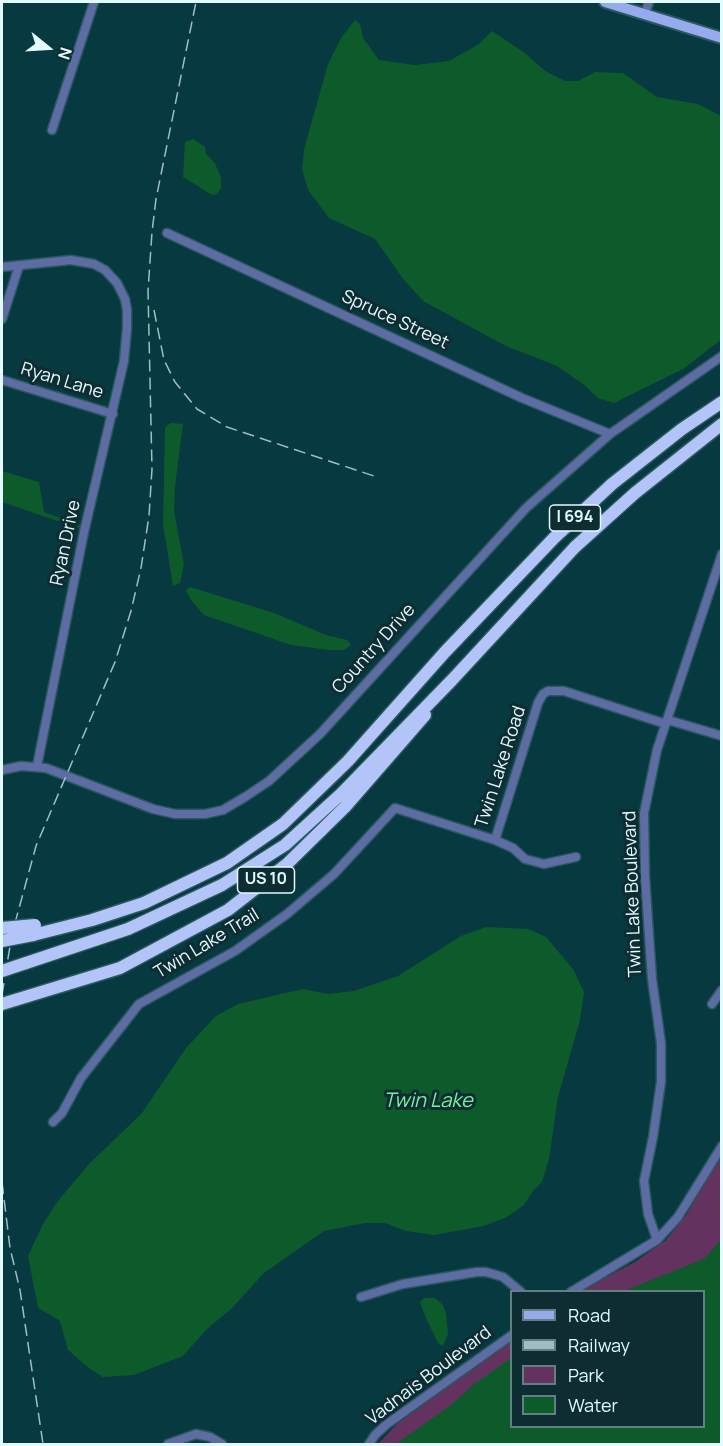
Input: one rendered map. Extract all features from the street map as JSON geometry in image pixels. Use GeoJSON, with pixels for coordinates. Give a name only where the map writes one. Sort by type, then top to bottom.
{"type":"FeatureCollection","features":[{"type":"Feature","properties":{"kind":"highway","name":"I 694"},"geometry":{"type":"LineString","coordinates":[[2,941],[34,930],[93,920],[144,903],[227,863],[283,824],[348,761],[445,652],[554,538],[612,484],[722,401]]}},
{"type":"Feature","properties":{"kind":"highway","name":"I 694"},"geometry":{"type":"LineString","coordinates":[[2,971],[128,929],[222,885],[285,844],[341,794],[590,533],[635,493],[722,424]]}},
{"type":"Feature","properties":{"kind":"highway","name":"US 10"},"geometry":{"type":"LineString","coordinates":[[2,1004],[120,968],[228,910],[287,864],[345,807],[415,729],[452,680]]}},
{"type":"Feature","properties":{"kind":"highway"},"geometry":{"type":"LineString","coordinates":[[2,927],[34,930]]}},
{"type":"Feature","properties":{"kind":"main road"},"geometry":{"type":"LineString","coordinates":[[605,2],[722,38]]}},
{"type":"Feature","properties":{"kind":"street"},"geometry":{"type":"LineString","coordinates":[[52,130],[94,2]]}},
{"type":"Feature","properties":{"kind":"street"},"geometry":{"type":"LineString","coordinates":[[645,13],[649,2]]}},
{"type":"Feature","properties":{"kind":"street","name":"Spruce Street"},"geometry":{"type":"LineString","coordinates":[[167,233],[522,398],[610,434]]}},
{"type":"Feature","properties":{"kind":"street","name":"Ryan Drive"},"geometry":{"type":"LineString","coordinates":[[19,266],[71,260],[94,264],[105,270],[117,283],[125,299],[127,328],[113,414],[84,532],[36,766]]}},
{"type":"Feature","properties":{"kind":"street"},"geometry":{"type":"LineString","coordinates":[[2,267],[19,266],[2,320]]}},
{"type":"Feature","properties":{"kind":"street","name":"Country Drive"},"geometry":{"type":"LineString","coordinates":[[2,770],[36,766],[66,774],[153,809],[169,813],[205,814],[223,810],[269,781],[299,754],[526,508],[610,434],[722,356]]}},
{"type":"Feature","properties":{"kind":"street","name":"Ryan Lane"},"geometry":{"type":"LineString","coordinates":[[2,380],[113,414]]}},
{"type":"Feature","properties":{"kind":"street","name":"Twin Lake Boulevard"},"geometry":{"type":"LineString","coordinates":[[657,1240],[648,1214],[644,1181],[662,1082],[661,1043],[652,979],[643,819],[651,771],[722,554]]}},
{"type":"Feature","properties":{"kind":"street","name":"Twin Lake Road"},"geometry":{"type":"LineString","coordinates":[[395,808],[495,840],[538,704],[543,694],[548,691],[564,690],[667,722]]}},
{"type":"Feature","properties":{"kind":"street"},"geometry":{"type":"LineString","coordinates":[[667,722],[722,736]]}},
{"type":"Feature","properties":{"kind":"street","name":"Twin Lake Trail"},"geometry":{"type":"LineString","coordinates":[[53,1122],[62,1113],[81,1078],[139,1004],[226,957],[279,920],[334,874],[395,808]]}},
{"type":"Feature","properties":{"kind":"street"},"geometry":{"type":"LineString","coordinates":[[495,840],[513,848],[525,859],[544,864],[576,857]]}},
{"type":"Feature","properties":{"kind":"street"},"geometry":{"type":"LineString","coordinates":[[712,1004],[722,990]]}},
{"type":"Feature","properties":{"kind":"street"},"geometry":{"type":"LineString","coordinates":[[574,1290],[657,1240],[678,1217],[722,1146]]}},
{"type":"Feature","properties":{"kind":"street"},"geometry":{"type":"LineString","coordinates":[[361,1297],[403,1284],[477,1272],[503,1277],[518,1290]]}},
{"type":"Feature","properties":{"kind":"street","name":"Vadnais Boulevard"},"geometry":{"type":"LineString","coordinates":[[369,1444],[387,1424],[510,1336]]}},
{"type":"Feature","properties":{"kind":"street"},"geometry":{"type":"LineString","coordinates":[[168,1444],[196,1434],[210,1437],[222,1444]]}},
{"type":"Feature","properties":{"kind":"green space"},"geometry":{"type":"Polygon","coordinates":[[[721,1154],[721,1444],[378,1444],[397,1424],[510,1341],[510,1428],[705,1428],[705,1290],[581,1290],[635,1262],[666,1240],[687,1214],[721,1154]]]}},
{"type":"Feature","properties":{"kind":"water"},"geometry":{"type":"Polygon","coordinates":[[[355,20],[360,24],[363,38],[379,60],[415,65],[449,61],[479,44],[492,31],[525,53],[545,71],[565,81],[578,81],[595,72],[623,73],[657,97],[698,104],[721,116],[721,340],[683,369],[614,403],[598,398],[583,384],[557,366],[506,346],[423,301],[404,280],[375,239],[329,218],[308,190],[302,169],[304,149],[328,64],[341,38],[355,20]]]}},
{"type":"Feature","properties":{"kind":"water"},"geometry":{"type":"Polygon","coordinates":[[[193,139],[205,147],[206,154],[215,163],[221,178],[221,188],[217,194],[212,195],[183,177],[185,142],[193,139]]]}},
{"type":"Feature","properties":{"kind":"water"},"geometry":{"type":"Polygon","coordinates":[[[171,423],[183,424],[174,511],[184,565],[180,583],[173,586],[163,524],[165,427],[171,423]]]}},
{"type":"Feature","properties":{"kind":"water"},"geometry":{"type":"Polygon","coordinates":[[[2,471],[39,482],[44,512],[80,525],[80,527],[2,502],[2,471]]]}},
{"type":"Feature","properties":{"kind":"water"},"geometry":{"type":"Polygon","coordinates":[[[190,587],[274,613],[326,635],[347,640],[351,645],[344,650],[329,650],[291,645],[204,615],[186,590],[190,587]]]}},
{"type":"Feature","properties":{"kind":"water","name":"Twin Lake"},"geometry":{"type":"Polygon","coordinates":[[[486,927],[528,929],[546,937],[573,969],[584,992],[580,1020],[558,1097],[549,1159],[542,1182],[524,1205],[507,1217],[484,1226],[434,1235],[406,1231],[385,1223],[365,1223],[324,1231],[264,1273],[183,1356],[134,1375],[103,1377],[68,1350],[60,1321],[38,1308],[28,1256],[43,1224],[57,1202],[89,1164],[142,1113],[186,1048],[216,1016],[238,1004],[303,989],[327,994],[354,991],[398,976],[461,936],[486,927]]]}},
{"type":"Feature","properties":{"kind":"water"},"geometry":{"type":"Polygon","coordinates":[[[721,1240],[721,1444],[396,1444],[510,1359],[510,1428],[705,1428],[705,1290],[626,1290],[704,1259],[721,1240]]]}},
{"type":"Feature","properties":{"kind":"water"},"geometry":{"type":"Polygon","coordinates":[[[424,1298],[435,1298],[443,1305],[448,1334],[443,1346],[438,1343],[426,1318],[420,1302],[424,1298]]]}},
{"type":"Feature","properties":{"kind":"railway"},"geometry":{"type":"LineString","coordinates":[[2,995],[12,934],[36,846],[115,662],[131,611],[141,568],[149,516],[152,469],[148,291],[152,232],[156,199],[196,2]]}},
{"type":"Feature","properties":{"kind":"railway"},"geometry":{"type":"LineString","coordinates":[[154,310],[164,360],[175,382],[197,409],[227,427],[377,477]]}},
{"type":"Feature","properties":{"kind":"railway"},"geometry":{"type":"LineString","coordinates":[[2,1182],[10,1248],[20,1290],[43,1444]]}}]}
